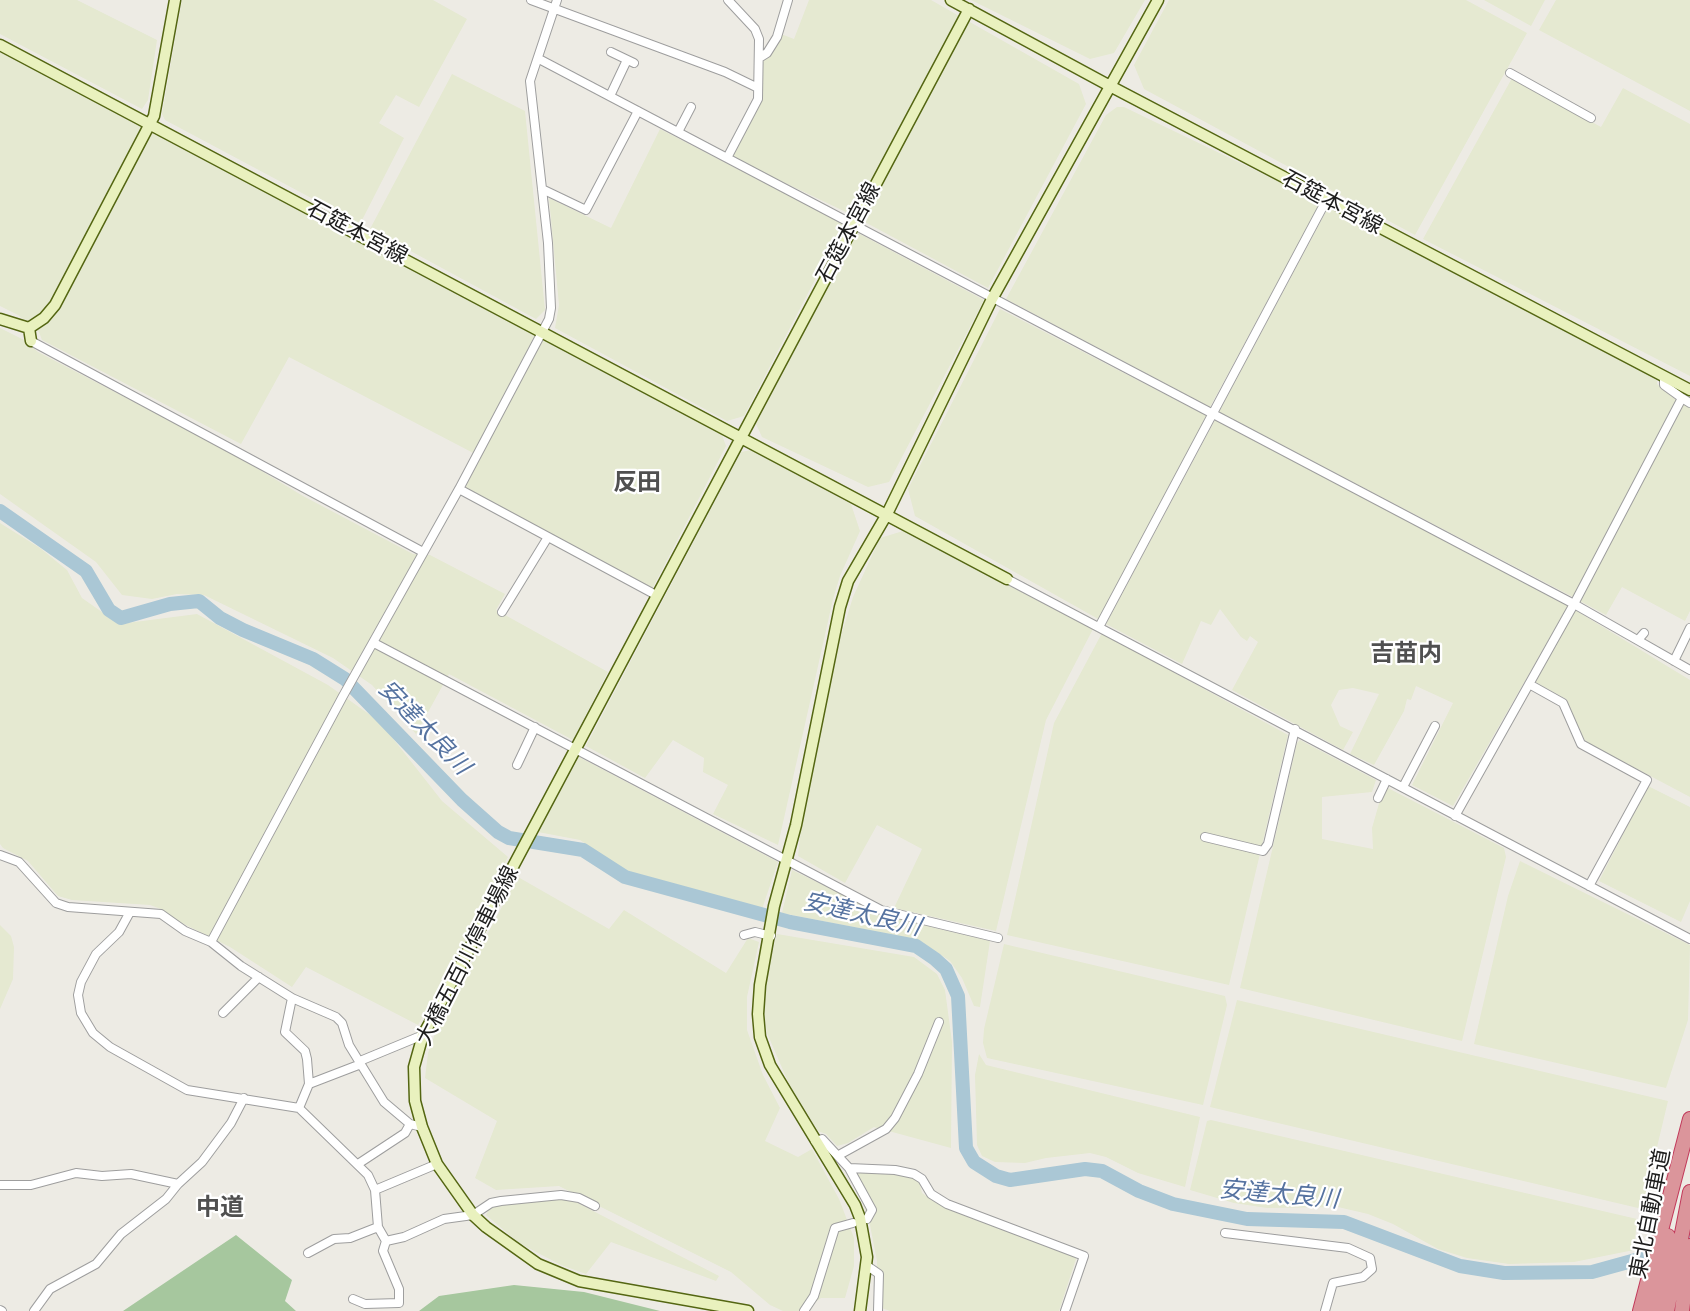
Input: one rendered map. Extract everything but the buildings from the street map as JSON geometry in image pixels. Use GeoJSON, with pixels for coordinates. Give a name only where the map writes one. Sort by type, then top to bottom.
{"type":"FeatureCollection","features":[{"type":"Feature","properties":{"kind":"highway"},"geometry":{"type":"LineString","coordinates":[[1667,1217],[1690,1119]]}},
{"type":"Feature","properties":{"kind":"highway","name":"東北自動車道"},"geometry":{"type":"LineString","coordinates":[[1654,1311],[1656,1268],[1690,1124]]}},
{"type":"Feature","properties":{"kind":"highway","name":"東北自動車道"},"geometry":{"type":"LineString","coordinates":[[1667,1311],[1682,1262],[1690,1192]]}},
{"type":"Feature","properties":{"kind":"highway"},"geometry":{"type":"LineString","coordinates":[[1682,1311],[1682,1262],[1690,1246]]}},
{"type":"Feature","properties":{"kind":"highway"},"geometry":{"type":"LineString","coordinates":[[1640,1311],[1656,1268]]}},
{"type":"Feature","properties":{"kind":"main road"},"geometry":{"type":"LineString","coordinates":[[0,319],[28,328],[44,318],[55,305],[154,116],[175,0]]}},
{"type":"Feature","properties":{"kind":"main road"},"geometry":{"type":"LineString","coordinates":[[860,1311],[866,1265],[865,1233],[855,1206],[770,1065],[759,1037],[758,998],[774,906],[788,859],[840,608],[848,581],[887,514],[992,299],[1158,0]]}},
{"type":"Feature","properties":{"kind":"main road"},"geometry":{"type":"LineString","coordinates":[[954,1],[969,9]]}},
{"type":"Feature","properties":{"kind":"main road","name":"石筵本宮線"},"geometry":{"type":"LineString","coordinates":[[0,45],[741,438],[969,9],[1110,86],[1664,377],[1686,394]]}},
{"type":"Feature","properties":{"kind":"main road"},"geometry":{"type":"LineString","coordinates":[[28,328],[31,341]]}},
{"type":"Feature","properties":{"kind":"main road"},"geometry":{"type":"LineString","coordinates":[[741,438],[887,514],[952,552],[1007,579]]}},
{"type":"Feature","properties":{"kind":"main road","name":"大橋五百川停車場線"},"geometry":{"type":"LineString","coordinates":[[741,438],[423,1035],[413,1081],[422,1127],[437,1164],[473,1215],[530,1259],[560,1275],[600,1287],[699,1300],[748,1311]]}},
{"type":"Feature","properties":{"kind":"street"},"geometry":{"type":"LineString","coordinates":[[531,0],[706,64],[758,88]]}},
{"type":"Feature","properties":{"kind":"street"},"geometry":{"type":"LineString","coordinates":[[211,942],[343,696],[543,333],[551,308],[542,189],[530,81],[557,0]]}},
{"type":"Feature","properties":{"kind":"street"},"geometry":{"type":"LineString","coordinates":[[727,158],[755,106],[759,58],[759,39],[755,29],[728,0]]}},
{"type":"Feature","properties":{"kind":"street"},"geometry":{"type":"LineString","coordinates":[[759,58],[767,53],[777,37],[788,0]]}},
{"type":"Feature","properties":{"kind":"street"},"geometry":{"type":"LineString","coordinates":[[610,96],[630,62],[611,52]]}},
{"type":"Feature","properties":{"kind":"street"},"geometry":{"type":"LineString","coordinates":[[539,59],[1574,604],[1690,670]]}},
{"type":"Feature","properties":{"kind":"street"},"geometry":{"type":"LineString","coordinates":[[1510,73],[1592,118]]}},
{"type":"Feature","properties":{"kind":"street"},"geometry":{"type":"LineString","coordinates":[[678,132],[691,107]]}},
{"type":"Feature","properties":{"kind":"street"},"geometry":{"type":"LineString","coordinates":[[542,189],[586,210],[638,111]]}},
{"type":"Feature","properties":{"kind":"street"},"geometry":{"type":"LineString","coordinates":[[1099,627],[1327,199]]}},
{"type":"Feature","properties":{"kind":"street"},"geometry":{"type":"LineString","coordinates":[[31,341],[423,552]]}},
{"type":"Feature","properties":{"kind":"street"},"geometry":{"type":"LineString","coordinates":[[1686,394],[1690,403]]}},
{"type":"Feature","properties":{"kind":"street"},"geometry":{"type":"LineString","coordinates":[[1455,816],[1574,604],[1686,394]]}},
{"type":"Feature","properties":{"kind":"street"},"geometry":{"type":"LineString","coordinates":[[459,489],[656,595]]}},
{"type":"Feature","properties":{"kind":"street"},"geometry":{"type":"LineString","coordinates":[[502,612],[548,537]]}},
{"type":"Feature","properties":{"kind":"street"},"geometry":{"type":"LineString","coordinates":[[1007,579],[1690,939]]}},
{"type":"Feature","properties":{"kind":"street"},"geometry":{"type":"LineString","coordinates":[[1674,661],[1690,628]]}},
{"type":"Feature","properties":{"kind":"street"},"geometry":{"type":"LineString","coordinates":[[1638,640],[1644,633]]}},
{"type":"Feature","properties":{"kind":"street"},"geometry":{"type":"LineString","coordinates":[[374,643],[881,910],[998,938]]}},
{"type":"Feature","properties":{"kind":"street"},"geometry":{"type":"LineString","coordinates":[[1529,684],[1563,703],[1581,744],[1647,780],[1589,886]]}},
{"type":"Feature","properties":{"kind":"street"},"geometry":{"type":"LineString","coordinates":[[1403,787],[1435,726]]}},
{"type":"Feature","properties":{"kind":"street"},"geometry":{"type":"LineString","coordinates":[[517,765],[535,727]]}},
{"type":"Feature","properties":{"kind":"street"},"geometry":{"type":"LineString","coordinates":[[1205,837],[1263,850],[1268,844],[1294,729]]}},
{"type":"Feature","properties":{"kind":"street"},"geometry":{"type":"LineString","coordinates":[[1378,798],[1387,779]]}},
{"type":"Feature","properties":{"kind":"street"},"geometry":{"type":"LineString","coordinates":[[0,855],[19,861],[56,903],[68,908],[161,914],[185,931],[211,942],[292,998],[342,1023],[349,1045],[384,1102],[410,1124],[422,1127]]}},
{"type":"Feature","properties":{"kind":"street"},"geometry":{"type":"LineString","coordinates":[[130,912],[119,932],[91,961],[81,982],[78,995],[87,1024],[93,1033],[110,1047],[187,1090],[299,1108],[358,1164],[368,1175],[375,1190],[378,1227],[386,1241],[383,1251],[399,1289],[399,1303],[365,1305],[353,1299]]}},
{"type":"Feature","properties":{"kind":"street"},"geometry":{"type":"LineString","coordinates":[[744,935],[756,932],[770,933]]}},
{"type":"Feature","properties":{"kind":"street"},"geometry":{"type":"LineString","coordinates":[[223,1013],[259,977]]}},
{"type":"Feature","properties":{"kind":"street"},"geometry":{"type":"LineString","coordinates":[[292,998],[285,1032],[305,1051],[309,1084],[299,1108]]}},
{"type":"Feature","properties":{"kind":"street"},"geometry":{"type":"LineString","coordinates":[[839,1155],[886,1129],[895,1118],[918,1074],[939,1022]]}},
{"type":"Feature","properties":{"kind":"street"},"geometry":{"type":"LineString","coordinates":[[309,1084],[423,1035]]}},
{"type":"Feature","properties":{"kind":"street"},"geometry":{"type":"LineString","coordinates":[[34,1311],[50,1289],[96,1264],[122,1234],[166,1199],[178,1184],[202,1162],[231,1123],[244,1098]]}},
{"type":"Feature","properties":{"kind":"street"},"geometry":{"type":"LineString","coordinates":[[358,1164],[405,1132],[410,1124]]}},
{"type":"Feature","properties":{"kind":"street"},"geometry":{"type":"LineString","coordinates":[[815,1141],[822,1139],[849,1168],[872,1210],[867,1219]]}},
{"type":"Feature","properties":{"kind":"street"},"geometry":{"type":"LineString","coordinates":[[375,1190],[437,1164]]}},
{"type":"Feature","properties":{"kind":"street"},"geometry":{"type":"LineString","coordinates":[[849,1168],[885,1169],[914,1174],[922,1179],[931,1194],[947,1204],[1084,1256],[1065,1311]]}},
{"type":"Feature","properties":{"kind":"street"},"geometry":{"type":"LineString","coordinates":[[0,1185],[31,1185],[76,1173],[102,1176],[131,1174],[178,1184]]}},
{"type":"Feature","properties":{"kind":"street"},"geometry":{"type":"LineString","coordinates":[[386,1241],[404,1237],[444,1219],[473,1215],[492,1203],[555,1196],[579,1198],[595,1206]]}},
{"type":"Feature","properties":{"kind":"street"},"geometry":{"type":"LineString","coordinates":[[804,1311],[814,1296],[835,1228],[853,1223]]}},
{"type":"Feature","properties":{"kind":"street"},"geometry":{"type":"LineString","coordinates":[[308,1253],[318,1250],[334,1239],[350,1238],[378,1227]]}},
{"type":"Feature","properties":{"kind":"street"},"geometry":{"type":"LineString","coordinates":[[1225,1233],[1348,1248],[1370,1258],[1372,1269],[1363,1277],[1334,1283],[1325,1311]]}},
{"type":"Feature","properties":{"kind":"street"},"geometry":{"type":"LineString","coordinates":[[866,1265],[879,1274],[878,1311]]}},
{"type":"Feature","properties":{"kind":"green space"},"geometry":{"type":"Polygon","coordinates":[[[0,0],[77,0],[157,40],[148,100],[142,109],[0,34],[0,0]]]}},
{"type":"Feature","properties":{"kind":"green space"},"geometry":{"type":"Polygon","coordinates":[[[182,0],[433,0],[467,19],[419,107],[396,95],[379,123],[404,138],[360,224],[165,120],[162,114],[182,0]]]}},
{"type":"Feature","properties":{"kind":"green space"},"geometry":{"type":"Polygon","coordinates":[[[809,0],[931,0],[1079,84],[1086,104],[988,288],[848,213],[731,157],[758,105],[761,61],[781,34],[794,39],[809,0]]]}},
{"type":"Feature","properties":{"kind":"green space"},"geometry":{"type":"Polygon","coordinates":[[[971,0],[1145,0],[1114,53],[1090,59],[971,0]]]}},
{"type":"Feature","properties":{"kind":"green space"},"geometry":{"type":"Polygon","coordinates":[[[1169,0],[1466,0],[1527,33],[1415,235],[1144,89],[1134,65],[1169,0]]]}},
{"type":"Feature","properties":{"kind":"green space"},"geometry":{"type":"Polygon","coordinates":[[[1484,0],[1545,0],[1531,26],[1484,0]]]}},
{"type":"Feature","properties":{"kind":"green space"},"geometry":{"type":"Polygon","coordinates":[[[1556,0],[1690,0],[1690,111],[1539,30],[1556,0]]]}},
{"type":"Feature","properties":{"kind":"green space"},"geometry":{"type":"Polygon","coordinates":[[[0,52],[722,435],[726,446],[652,589],[465,488],[481,457],[289,357],[241,444],[42,340],[39,332],[18,315],[0,306],[0,52]]]}},
{"type":"Feature","properties":{"kind":"green space"},"geometry":{"type":"Polygon","coordinates":[[[452,74],[525,111],[545,310],[536,319],[370,229],[452,74]]]}},
{"type":"Feature","properties":{"kind":"green space"},"geometry":{"type":"Polygon","coordinates":[[[1512,78],[1601,127],[1623,88],[1690,124],[1690,376],[1423,239],[1512,78]]]}},
{"type":"Feature","properties":{"kind":"green space"},"geometry":{"type":"Polygon","coordinates":[[[1117,107],[1124,107],[1321,202],[1210,407],[1006,299],[1106,115],[1117,107]]]}},
{"type":"Feature","properties":{"kind":"green space"},"geometry":{"type":"Polygon","coordinates":[[[660,129],[844,224],[744,416],[727,421],[555,328],[559,305],[549,198],[611,228],[660,129]]]}},
{"type":"Feature","properties":{"kind":"green space"},"geometry":{"type":"Polygon","coordinates":[[[1329,206],[1657,377],[1657,384],[1676,400],[1573,597],[1219,412],[1329,206]]]}},
{"type":"Feature","properties":{"kind":"green space"},"geometry":{"type":"Polygon","coordinates":[[[856,232],[984,300],[889,482],[868,487],[762,437],[756,424],[856,232]]]}},
{"type":"Feature","properties":{"kind":"green space"},"geometry":{"type":"Polygon","coordinates":[[[1000,309],[1207,416],[1100,620],[915,516],[908,489],[1000,309]]]}},
{"type":"Feature","properties":{"kind":"green space"},"geometry":{"type":"Polygon","coordinates":[[[0,328],[24,340],[38,352],[230,452],[303,496],[413,554],[430,555],[505,594],[496,610],[608,672],[573,740],[449,674],[416,734],[372,685],[333,658],[204,595],[177,594],[152,599],[122,595],[96,562],[0,494],[0,328]]]}},
{"type":"Feature","properties":{"kind":"green space"},"geometry":{"type":"Polygon","coordinates":[[[1684,404],[1690,408],[1690,611],[1685,621],[1622,587],[1606,615],[1580,601],[1684,404]]]}},
{"type":"Feature","properties":{"kind":"green space"},"geometry":{"type":"Polygon","coordinates":[[[1215,420],[1568,606],[1453,806],[1412,785],[1453,703],[1416,686],[1411,700],[1407,699],[1404,711],[1374,765],[1350,754],[1379,694],[1353,688],[1339,690],[1331,705],[1340,726],[1353,732],[1343,750],[1232,690],[1258,642],[1250,636],[1247,641],[1241,637],[1220,609],[1211,625],[1201,621],[1182,664],[1106,624],[1215,420]]]}},
{"type":"Feature","properties":{"kind":"green space"},"geometry":{"type":"Polygon","coordinates":[[[751,450],[851,504],[860,531],[840,576],[833,599],[778,845],[713,814],[728,785],[703,772],[704,758],[673,740],[645,778],[586,746],[741,452],[751,450]]]}},
{"type":"Feature","properties":{"kind":"green space"},"geometry":{"type":"Polygon","coordinates":[[[0,523],[40,548],[67,570],[82,598],[119,624],[197,614],[328,685],[380,722],[442,801],[508,857],[466,940],[418,1025],[306,967],[292,987],[230,947],[150,905],[72,900],[58,896],[28,861],[3,848],[0,844],[0,523]]]}},
{"type":"Feature","properties":{"kind":"green space"},"geometry":{"type":"Polygon","coordinates":[[[903,531],[1093,629],[1046,720],[996,931],[894,908],[922,849],[877,825],[845,883],[798,856],[803,811],[840,639],[853,597],[880,538],[903,531]]]}},
{"type":"Feature","properties":{"kind":"green space"},"geometry":{"type":"Polygon","coordinates":[[[1575,610],[1690,680],[1690,797],[1588,743],[1583,738],[1566,699],[1535,682],[1575,610]]]}},
{"type":"Feature","properties":{"kind":"green space"},"geometry":{"type":"Polygon","coordinates":[[[1102,633],[1288,735],[1229,985],[1007,935],[1054,723],[1102,633]]]}},
{"type":"Feature","properties":{"kind":"green space"},"geometry":{"type":"Polygon","coordinates":[[[1300,740],[1376,780],[1372,792],[1322,797],[1322,839],[1373,849],[1372,828],[1384,786],[1504,848],[1506,857],[1462,1041],[1240,988],[1297,743],[1300,740]]]}},
{"type":"Feature","properties":{"kind":"green space"},"geometry":{"type":"Polygon","coordinates":[[[579,757],[778,862],[762,909],[641,878],[580,840],[538,832],[579,757]]]}},
{"type":"Feature","properties":{"kind":"green space"},"geometry":{"type":"Polygon","coordinates":[[[1648,786],[1690,807],[1690,901],[1681,922],[1599,881],[1648,786]]]}},
{"type":"Feature","properties":{"kind":"green space"},"geometry":{"type":"Polygon","coordinates":[[[1520,861],[1690,945],[1688,1020],[1666,1088],[1474,1044],[1508,896],[1520,861]]]}},
{"type":"Feature","properties":{"kind":"green space"},"geometry":{"type":"Polygon","coordinates":[[[792,870],[889,917],[990,941],[980,1007],[974,1006],[962,978],[950,961],[919,940],[782,913],[792,870]]]}},
{"type":"Feature","properties":{"kind":"green space"},"geometry":{"type":"Polygon","coordinates":[[[518,877],[609,929],[624,910],[726,973],[748,938],[759,942],[747,997],[747,1030],[763,1075],[780,1108],[765,1141],[798,1157],[812,1149],[839,1199],[854,1238],[854,1266],[845,1298],[821,1298],[803,1311],[783,1311],[770,1305],[731,1272],[559,1186],[496,1190],[475,1178],[497,1121],[425,1078],[428,1053],[438,1026],[518,877]]]}},
{"type":"Feature","properties":{"kind":"green space"},"geometry":{"type":"Polygon","coordinates":[[[0,925],[11,936],[14,947],[13,979],[0,1009],[0,925]]]}},
{"type":"Feature","properties":{"kind":"green space"},"geometry":{"type":"Polygon","coordinates":[[[777,934],[914,957],[937,974],[945,990],[952,1042],[951,1148],[874,1127],[848,1143],[837,1146],[826,1134],[818,1131],[789,1084],[767,1033],[763,1007],[767,973],[777,934]]]}},
{"type":"Feature","properties":{"kind":"green space"},"geometry":{"type":"Polygon","coordinates":[[[1004,944],[1225,996],[1227,1005],[1203,1105],[987,1058],[983,1043],[984,1029],[1004,944]]]}},
{"type":"Feature","properties":{"kind":"green space"},"geometry":{"type":"Polygon","coordinates":[[[1237,1000],[1668,1101],[1643,1206],[1638,1208],[1210,1107],[1237,1000]]]}},
{"type":"Feature","properties":{"kind":"green space"},"geometry":{"type":"Polygon","coordinates":[[[979,1054],[986,1065],[1200,1117],[1185,1187],[1138,1173],[1106,1157],[1090,1153],[1025,1163],[995,1162],[982,1156],[977,1145],[975,1075],[979,1054]]]}},
{"type":"Feature","properties":{"kind":"green space"},"geometry":{"type":"Polygon","coordinates":[[[1211,1120],[1637,1219],[1634,1250],[1574,1262],[1509,1264],[1467,1258],[1438,1249],[1393,1224],[1368,1214],[1338,1207],[1267,1208],[1234,1203],[1190,1190],[1207,1121],[1211,1120]]]}},
{"type":"Feature","properties":{"kind":"green space"},"geometry":{"type":"Polygon","coordinates":[[[875,1170],[909,1176],[919,1181],[922,1193],[933,1201],[1077,1256],[1059,1311],[890,1311],[879,1307],[876,1297],[877,1261],[869,1220],[852,1175],[875,1170]]]}},
{"type":"Feature","properties":{"kind":"green space"},"geometry":{"type":"Polygon","coordinates":[[[568,1198],[719,1276],[716,1281],[611,1242],[586,1274],[561,1265],[519,1243],[486,1215],[496,1204],[568,1198]]]}},
{"type":"Feature","properties":{"kind":"green space"},"geometry":{"type":"Polygon","coordinates":[[[236,1235],[292,1280],[285,1301],[296,1311],[123,1311],[236,1235]]]}},
{"type":"Feature","properties":{"kind":"green space"},"geometry":{"type":"Polygon","coordinates":[[[514,1285],[584,1292],[660,1311],[419,1311],[439,1296],[514,1285]]]}},
{"type":"Feature","properties":{"kind":"waterway","name":"安達太良川"},"geometry":{"type":"LineString","coordinates":[[0,511],[86,571],[109,610],[121,618],[170,604],[199,601],[220,618],[313,659],[345,679],[462,800],[498,832],[509,838],[583,850],[625,877],[790,922],[916,946],[946,969],[958,996],[966,1148],[974,1162],[996,1176],[1010,1180],[1085,1169],[1102,1171],[1139,1191],[1173,1204],[1247,1219],[1344,1222],[1460,1266],[1504,1273],[1592,1272],[1650,1256],[1690,1236]]}},
{"type":"Feature","properties":{"kind":"district","name":"反田"},"geometry":{"type":"Point","coordinates":[637,483]}},
{"type":"Feature","properties":{"kind":"district","name":"吉苗内"},"geometry":{"type":"Point","coordinates":[1406,654]}},
{"type":"Feature","properties":{"kind":"district","name":"中道"},"geometry":{"type":"Point","coordinates":[220,1208]}}]}
